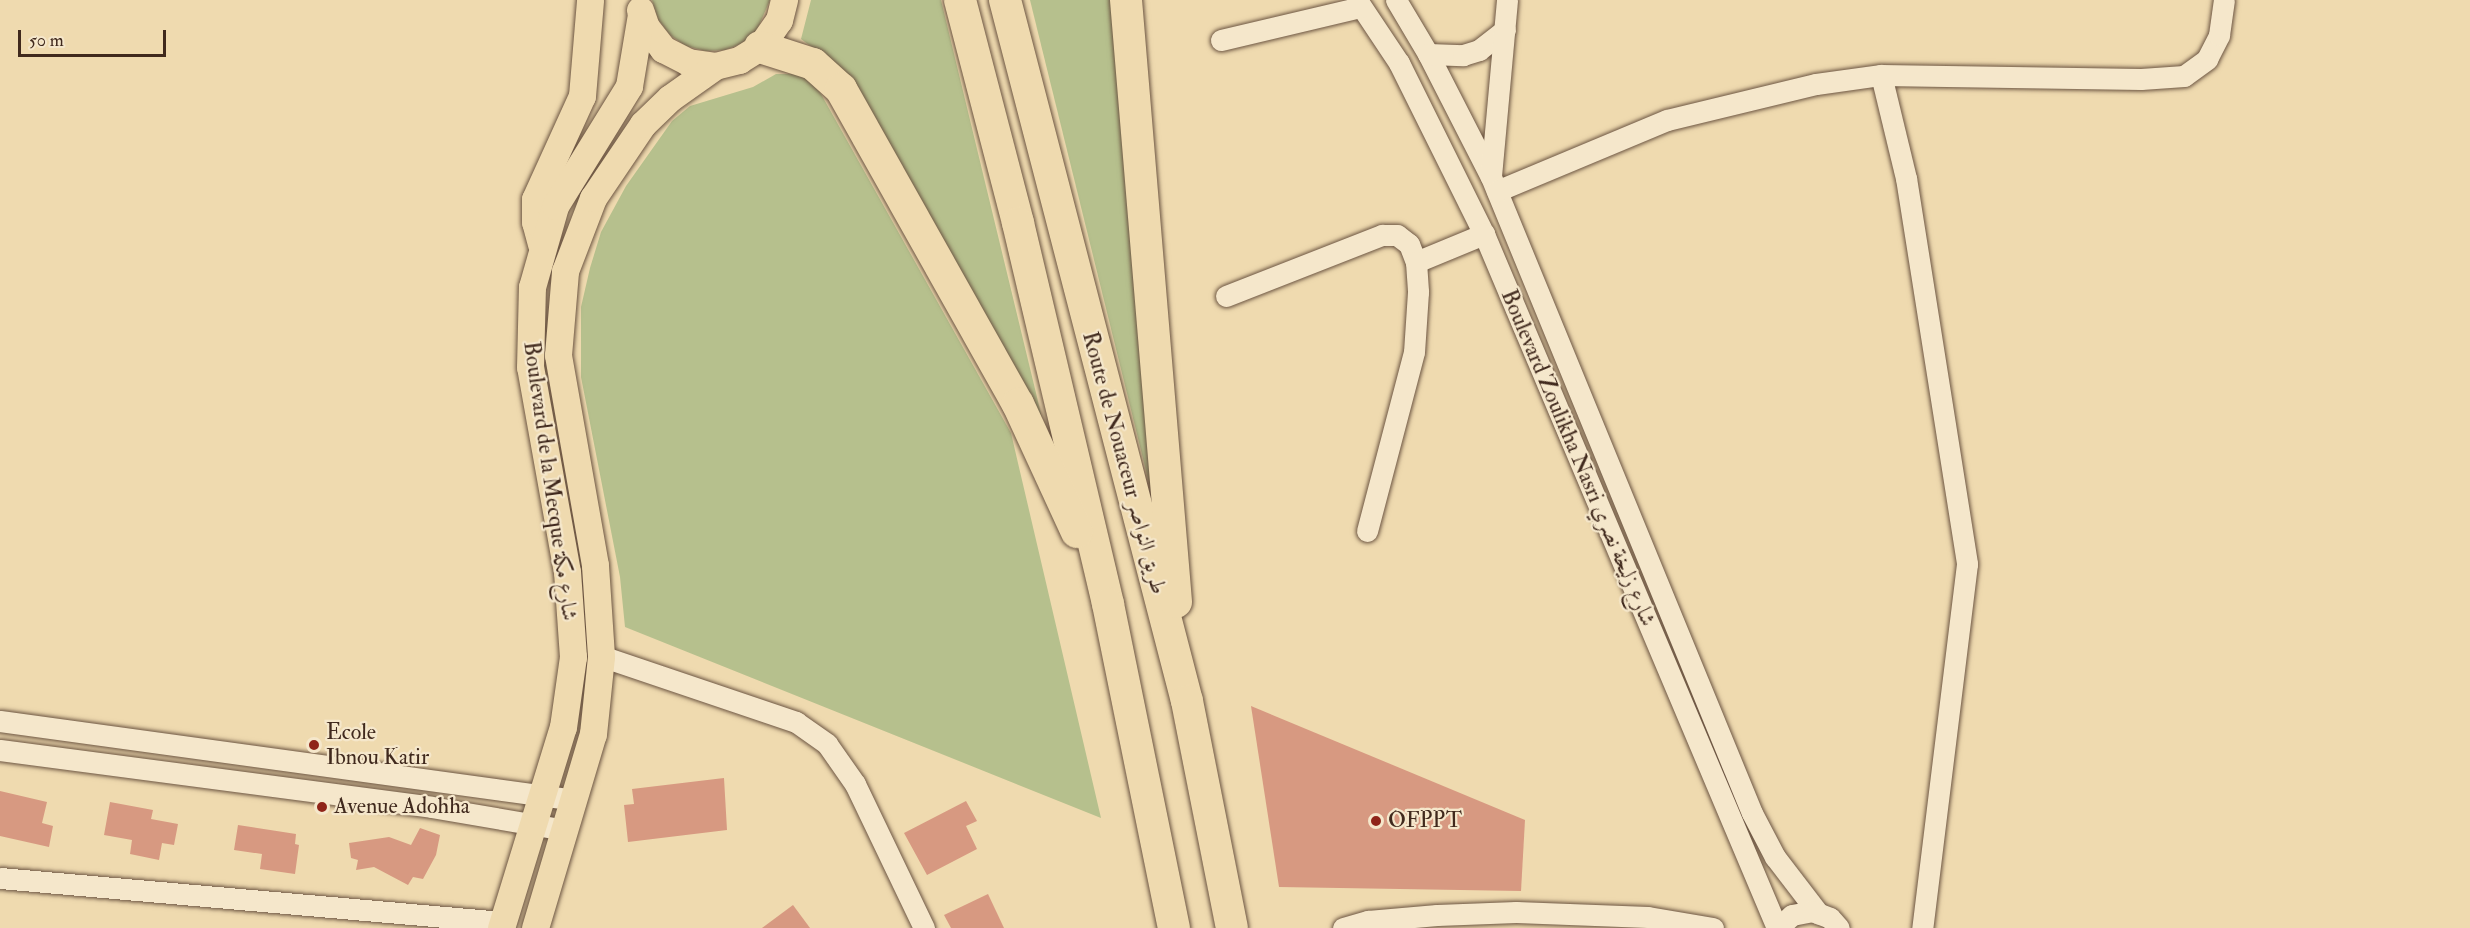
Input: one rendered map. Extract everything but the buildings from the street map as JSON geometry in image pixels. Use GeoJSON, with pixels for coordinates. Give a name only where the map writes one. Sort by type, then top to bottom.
{"type":"FeatureCollection","features":[{"type":"Feature","properties":{"kind":"highway","name":"Route de Nouaceur طريق النواصر"},"geometry":{"type":"LineString","coordinates":[[960,0],[1018,223],[1108,604],[1174,928]]}},
{"type":"Feature","properties":{"kind":"highway","name":"Route de Nouaceur طريق النواصر"},"geometry":{"type":"LineString","coordinates":[[1005,0],[1187,701],[1232,928]]}},
{"type":"Feature","properties":{"kind":"highway"},"geometry":{"type":"LineString","coordinates":[[1126,0],[1157,394],[1187,701]]}},
{"type":"Feature","properties":{"kind":"highway"},"geometry":{"type":"LineString","coordinates":[[760,47],[813,64],[834,80],[847,99],[1018,404],[1108,604]]}},
{"type":"Feature","properties":{"kind":"main road"},"geometry":{"type":"LineString","coordinates":[[541,244],[535,222],[535,199],[582,96],[590,0]]}},
{"type":"Feature","properties":{"kind":"main road"},"geometry":{"type":"LineString","coordinates":[[639,7],[663,49],[688,62],[715,66],[739,60],[760,47],[779,20],[784,0]]}},
{"type":"Feature","properties":{"kind":"main road","name":"Boulevard de la Mecque شارع مكة"},"geometry":{"type":"LineString","coordinates":[[501,925],[539,794],[563,727],[573,657],[567,573],[530,367],[528,321],[541,244],[555,206],[629,86],[639,7]]}},
{"type":"Feature","properties":{"kind":"main road","name":"Boulevard de la Mecque شارع مكة"},"geometry":{"type":"LineString","coordinates":[[535,928],[593,734],[601,656],[595,565],[558,355],[565,271],[593,198],[644,124],[670,98],[715,66]]}},
{"type":"Feature","properties":{"kind":"street","name":"Boulevard Zoulikha Nasri شارع زليخة نصري"},"geometry":{"type":"LineString","coordinates":[[1396,0],[1428,54],[1494,184],[1752,813],[1775,857],[1818,913],[1839,928]]}},
{"type":"Feature","properties":{"kind":"street"},"geometry":{"type":"LineString","coordinates":[[1507,0],[1494,184],[1667,120],[1816,84],[1881,75],[2141,79],[2184,76],[2207,59],[2220,35],[2224,0]]}},
{"type":"Feature","properties":{"kind":"street","name":"Boulevard Zoulikha Nasri شارع زليخة نصري"},"geometry":{"type":"LineString","coordinates":[[1359,3],[1399,63],[1484,234],[1778,928]]}},
{"type":"Feature","properties":{"kind":"street"},"geometry":{"type":"LineString","coordinates":[[1221,40],[1359,3]]}},
{"type":"Feature","properties":{"kind":"street"},"geometry":{"type":"LineString","coordinates":[[1428,54],[1463,55],[1479,50],[1505,30]]}},
{"type":"Feature","properties":{"kind":"street"},"geometry":{"type":"LineString","coordinates":[[1881,75],[1906,178],[1967,564],[1922,928]]}},
{"type":"Feature","properties":{"kind":"street"},"geometry":{"type":"LineString","coordinates":[[1226,296],[1390,234],[1409,244],[1416,262],[1418,292],[1414,352],[1367,531]]}},
{"type":"Feature","properties":{"kind":"street"},"geometry":{"type":"LineString","coordinates":[[1416,262],[1484,234]]}},
{"type":"Feature","properties":{"kind":"street"},"geometry":{"type":"LineString","coordinates":[[601,656],[796,722],[827,744],[855,784],[924,928]]}},
{"type":"Feature","properties":{"kind":"street"},"geometry":{"type":"LineString","coordinates":[[0,721],[575,800]]}},
{"type":"Feature","properties":{"kind":"street"},"geometry":{"type":"LineString","coordinates":[[0,750],[431,807],[566,830]]}},
{"type":"Feature","properties":{"kind":"street"},"geometry":{"type":"LineString","coordinates":[[0,878],[501,925]]}},
{"type":"Feature","properties":{"kind":"street"},"geometry":{"type":"LineString","coordinates":[[1343,928],[1425,916],[1516,912],[1648,917],[1713,928]]}},
{"type":"Feature","properties":{"kind":"street"},"geometry":{"type":"LineString","coordinates":[[1778,928],[1798,913],[1818,913]]}},
{"type":"Feature","properties":{"kind":"green space"},"geometry":{"type":"Polygon","coordinates":[[[652,0],[770,0],[757,30],[743,43],[725,50],[706,51],[686,46],[670,35],[658,19],[652,0]]]}},
{"type":"Feature","properties":{"kind":"green space"},"geometry":{"type":"Polygon","coordinates":[[[811,0],[941,0],[1043,422],[840,68],[801,39],[811,0]]]}},
{"type":"Feature","properties":{"kind":"green space"},"geometry":{"type":"Polygon","coordinates":[[[1030,0],[1112,0],[1153,499],[1030,0]]]}},
{"type":"Feature","properties":{"kind":"green space"},"geometry":{"type":"Polygon","coordinates":[[[776,74],[796,74],[811,80],[821,94],[1011,433],[1101,818],[625,627],[620,577],[581,377],[581,307],[590,268],[601,232],[626,186],[672,121],[690,106],[753,87],[776,74]]]}},
{"type":"Feature","properties":{"kind":"place","name":"Ecole Ibnou Katir"},"geometry":{"type":"Point","coordinates":[314,745]}},
{"type":"Feature","properties":{"kind":"place","name":"Avenue Adohha"},"geometry":{"type":"Point","coordinates":[322,807]}},
{"type":"Feature","properties":{"kind":"place","name":"OFPPT"},"geometry":{"type":"Point","coordinates":[1376,821]}}]}
